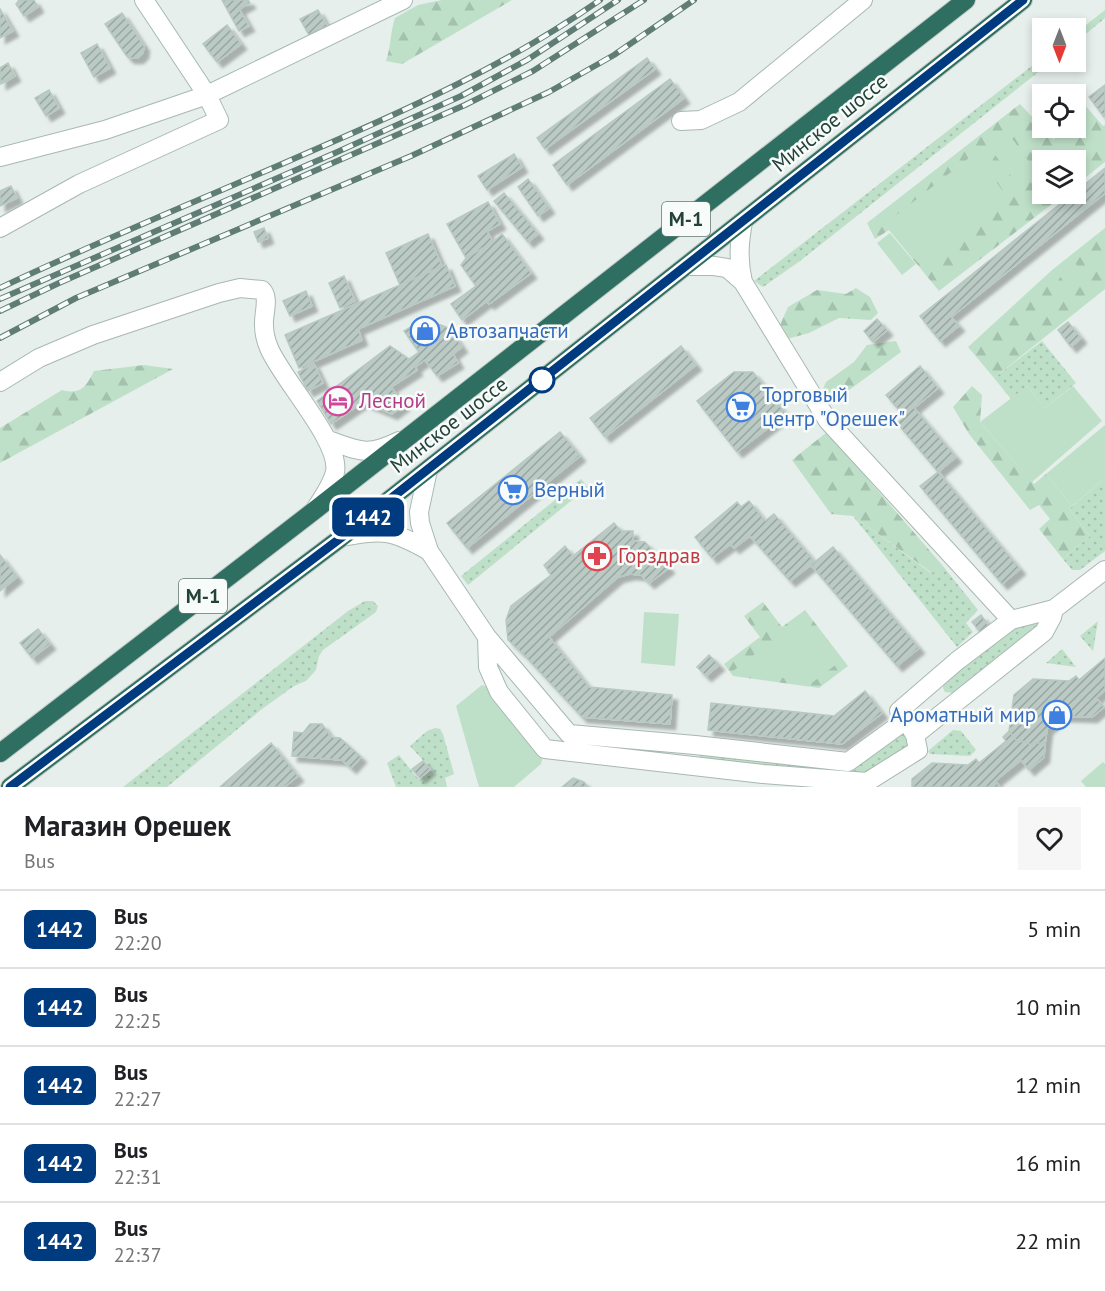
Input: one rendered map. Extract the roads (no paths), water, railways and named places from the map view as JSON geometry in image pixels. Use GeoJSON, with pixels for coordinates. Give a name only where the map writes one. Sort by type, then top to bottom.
{"type":"FeatureCollection","features":[{"type":"Feature","properties":{"kind":"highway","name":"Минское шоссе"},"geometry":{"type":"LineString","coordinates":[[0,753],[315,510],[966,0]]}},
{"type":"Feature","properties":{"kind":"highway","name":"Минское шоссе"},"geometry":{"type":"LineString","coordinates":[[10,787],[342,537],[1023,0]]}},
{"type":"Feature","properties":{"kind":"street"},"geometry":{"type":"LineString","coordinates":[[0,228],[79,184],[219,120],[207,95],[144,0]]}},
{"type":"Feature","properties":{"kind":"street"},"geometry":{"type":"LineString","coordinates":[[0,157],[105,130],[207,95],[403,0]]}},
{"type":"Feature","properties":{"kind":"street"},"geometry":{"type":"LineString","coordinates":[[681,122],[701,120],[740,102],[863,0]]}},
{"type":"Feature","properties":{"kind":"street"},"geometry":{"type":"LineString","coordinates":[[743,222],[738,249],[738,264],[743,282],[828,421],[1011,620]]}},
{"type":"Feature","properties":{"kind":"street"},"geometry":{"type":"LineString","coordinates":[[688,266],[727,268],[743,282]]}},
{"type":"Feature","properties":{"kind":"street"},"geometry":{"type":"LineString","coordinates":[[0,382],[39,358],[93,335],[219,293],[240,288],[258,288],[265,293],[263,328],[270,350],[328,440],[334,460],[335,471],[329,488],[315,510]]}},
{"type":"Feature","properties":{"kind":"street"},"geometry":{"type":"LineString","coordinates":[[328,440],[366,452],[384,448],[406,438]]}},
{"type":"Feature","properties":{"kind":"street"},"geometry":{"type":"LineString","coordinates":[[428,470],[419,512],[429,551],[487,637],[569,734],[848,762],[1044,632],[1054,609]]}},
{"type":"Feature","properties":{"kind":"street"},"geometry":{"type":"LineString","coordinates":[[342,537],[369,532],[388,533],[403,536],[429,551]]}},
{"type":"Feature","properties":{"kind":"street"},"geometry":{"type":"LineString","coordinates":[[907,722],[936,679],[1011,620],[1054,609],[1105,570]]}},
{"type":"Feature","properties":{"kind":"street"},"geometry":{"type":"LineString","coordinates":[[487,637],[488,667],[499,692],[546,749],[800,777],[867,782],[885,780],[918,750],[907,722]]}},
{"type":"Feature","properties":{"kind":"railway"},"geometry":{"type":"LineString","coordinates":[[0,288],[421,102],[530,45],[600,0]]}},
{"type":"Feature","properties":{"kind":"railway"},"geometry":{"type":"LineString","coordinates":[[0,299],[461,96],[527,60],[618,0]]}},
{"type":"Feature","properties":{"kind":"railway"},"geometry":{"type":"LineString","coordinates":[[0,311],[465,105],[533,71],[644,0]]}},
{"type":"Feature","properties":{"kind":"railway"},"geometry":{"type":"LineString","coordinates":[[0,338],[76,298],[411,156],[549,92],[614,55],[694,0]]}},
{"type":"Feature","properties":{"kind":"place","name":"Автозапчасти"},"geometry":{"type":"Point","coordinates":[425,331]}},
{"type":"Feature","properties":{"kind":"place","name":"Лесной"},"geometry":{"type":"Point","coordinates":[338,401]}},
{"type":"Feature","properties":{"kind":"place","name":"Торговый центр \"Орешек\""},"geometry":{"type":"Point","coordinates":[741,407]}},
{"type":"Feature","properties":{"kind":"place","name":"Верный"},"geometry":{"type":"Point","coordinates":[513,490]}},
{"type":"Feature","properties":{"kind":"place","name":"Горздрав"},"geometry":{"type":"Point","coordinates":[597,556]}},
{"type":"Feature","properties":{"kind":"place","name":"Ароматный мир"},"geometry":{"type":"Point","coordinates":[1057,715]}}]}
